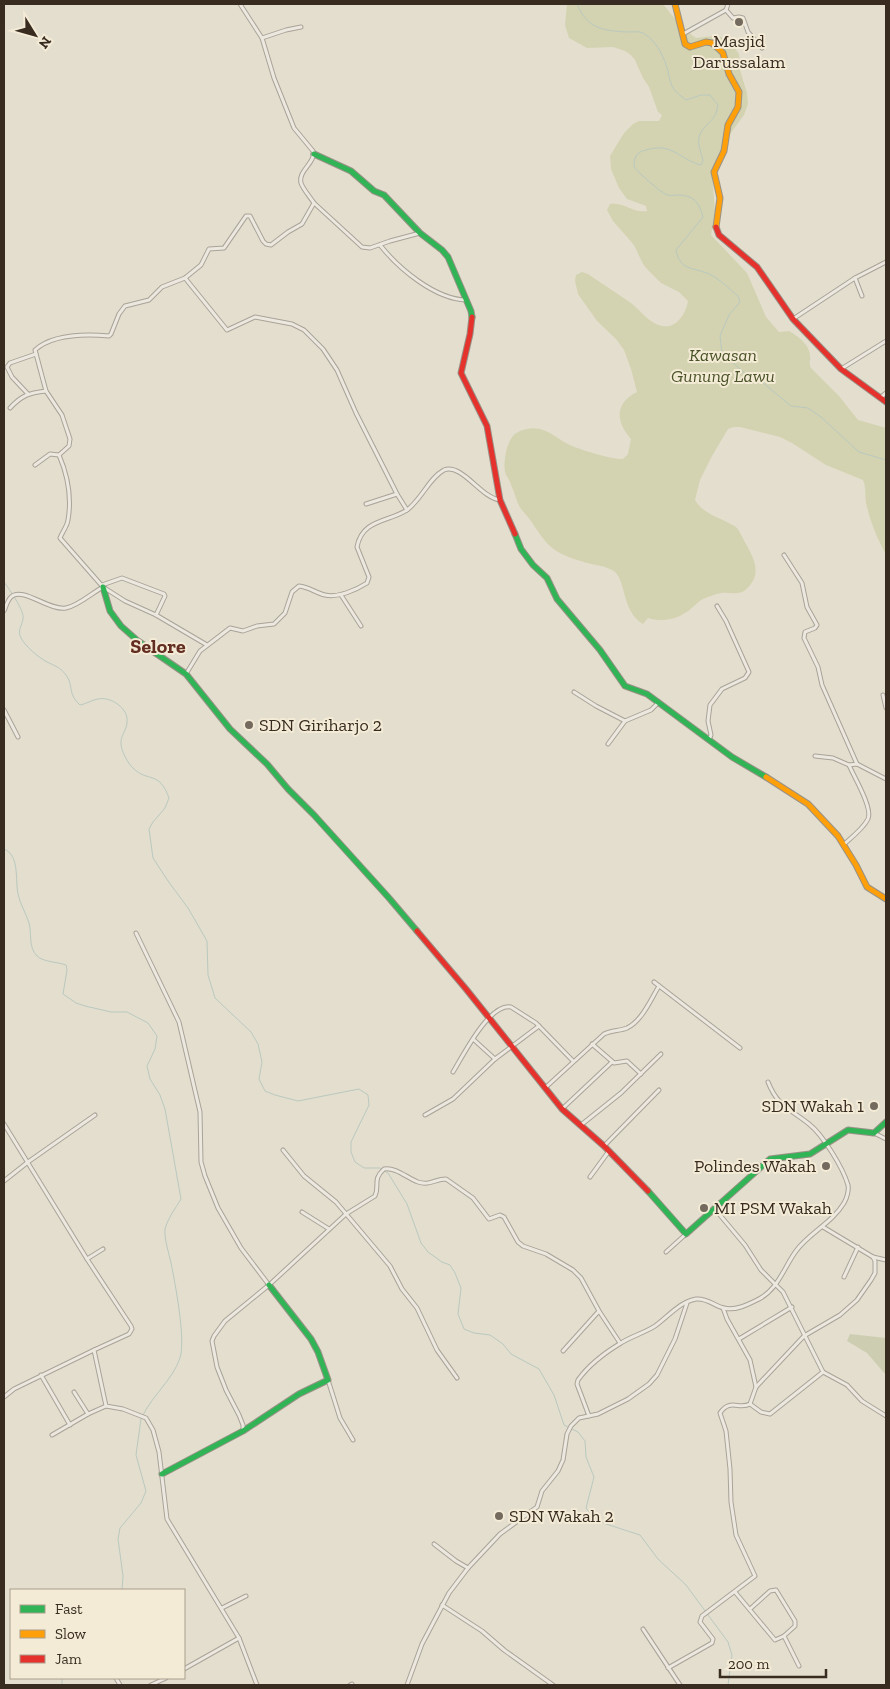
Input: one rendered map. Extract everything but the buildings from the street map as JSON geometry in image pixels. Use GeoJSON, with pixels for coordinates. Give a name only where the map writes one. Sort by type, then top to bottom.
{"type":"FeatureCollection","features":[{"type":"Feature","properties":{"kind":"street"},"geometry":{"type":"LineString","coordinates":[[240,4],[262,38],[274,78],[294,128],[313,150],[314,154],[351,171],[370,188],[384,195],[420,233],[448,257],[471,311],[472,326],[461,373],[487,426],[500,500],[526,557],[547,578],[558,598],[626,686],[647,694],[709,740],[808,804],[830,827],[843,845],[867,887],[886,899]]}},
{"type":"Feature","properties":{"kind":"street"},"geometry":{"type":"LineString","coordinates":[[675,4],[685,44],[688,47],[706,42],[712,43],[719,48],[728,74],[739,92],[738,107],[728,125],[724,151],[714,172],[720,198],[717,232],[722,239],[741,252],[757,267],[768,280],[793,319],[841,369],[886,402]]}},
{"type":"Feature","properties":{"kind":"street"},"geometry":{"type":"LineString","coordinates":[[683,34],[726,10],[728,4]]}},
{"type":"Feature","properties":{"kind":"street"},"geometry":{"type":"LineString","coordinates":[[726,10],[734,18],[743,18],[748,32],[762,48]]}},
{"type":"Feature","properties":{"kind":"street"},"geometry":{"type":"LineString","coordinates":[[262,38],[301,27]]}},
{"type":"Feature","properties":{"kind":"street"},"geometry":{"type":"LineString","coordinates":[[314,154],[301,179],[301,184],[314,203],[358,245],[370,248],[420,233]]}},
{"type":"Feature","properties":{"kind":"street"},"geometry":{"type":"LineString","coordinates":[[35,465],[50,454],[59,455],[69,446],[70,439],[62,415],[46,391],[36,354],[37,348],[58,338],[86,334],[109,336],[113,333],[119,314],[125,306],[148,300],[159,290],[185,278],[201,265],[209,250],[224,248],[246,216],[250,216],[263,241],[271,245],[302,224],[314,203]]}},
{"type":"Feature","properties":{"kind":"street"},"geometry":{"type":"LineString","coordinates":[[380,245],[395,261],[444,297],[466,300]]}},
{"type":"Feature","properties":{"kind":"street"},"geometry":{"type":"LineString","coordinates":[[793,319],[855,278],[886,262]]}},
{"type":"Feature","properties":{"kind":"street"},"geometry":{"type":"LineString","coordinates":[[185,278],[227,330],[255,317],[292,324],[304,330],[323,349],[337,370],[356,413],[407,510]]}},
{"type":"Feature","properties":{"kind":"street"},"geometry":{"type":"LineString","coordinates":[[855,278],[862,296]]}},
{"type":"Feature","properties":{"kind":"street"},"geometry":{"type":"LineString","coordinates":[[841,369],[886,343]]}},
{"type":"Feature","properties":{"kind":"street"},"geometry":{"type":"LineString","coordinates":[[28,394],[12,377],[8,367],[10,364],[36,354]]}},
{"type":"Feature","properties":{"kind":"street"},"geometry":{"type":"LineString","coordinates":[[10,408],[18,399],[28,394],[46,391]]}},
{"type":"Feature","properties":{"kind":"street"},"geometry":{"type":"LineString","coordinates":[[880,398],[886,393]]}},
{"type":"Feature","properties":{"kind":"street"},"geometry":{"type":"LineString","coordinates":[[59,455],[67,474],[69,487],[68,521],[60,538],[102,586],[124,601],[156,615],[207,645]]}},
{"type":"Feature","properties":{"kind":"street"},"geometry":{"type":"LineString","coordinates":[[186,674],[200,651],[230,628],[243,631],[257,626],[274,624],[286,613],[292,592],[299,586],[324,595],[341,595],[363,586],[369,580],[357,547],[363,532],[380,520],[407,510],[440,472],[448,468],[456,470],[490,497],[500,500]]}},
{"type":"Feature","properties":{"kind":"street"},"geometry":{"type":"LineString","coordinates":[[366,504],[397,494]]}},
{"type":"Feature","properties":{"kind":"street"},"geometry":{"type":"LineString","coordinates":[[784,555],[802,583],[807,607],[817,625],[815,628],[805,632],[804,638],[818,667],[822,685],[857,764]]}},
{"type":"Feature","properties":{"kind":"street"},"geometry":{"type":"LineString","coordinates":[[4,611],[10,598],[20,593],[54,608],[64,609],[71,607],[102,586],[122,578],[166,596],[156,615]]}},
{"type":"Feature","properties":{"kind":"street"},"geometry":{"type":"LineString","coordinates":[[102,586],[110,611],[121,626],[138,641],[186,674],[230,729],[267,764],[288,790],[314,815],[389,898],[562,1109],[609,1151],[655,1199],[682,1232],[686,1234]]}},
{"type":"Feature","properties":{"kind":"street"},"geometry":{"type":"LineString","coordinates":[[341,595],[361,626]]}},
{"type":"Feature","properties":{"kind":"street"},"geometry":{"type":"LineString","coordinates":[[709,740],[712,735],[708,721],[710,705],[722,689],[745,678],[749,672],[726,621],[717,606]]}},
{"type":"Feature","properties":{"kind":"street"},"geometry":{"type":"LineString","coordinates":[[574,692],[625,721]]}},
{"type":"Feature","properties":{"kind":"street"},"geometry":{"type":"LineString","coordinates":[[884,695],[886,708]]}},
{"type":"Feature","properties":{"kind":"street"},"geometry":{"type":"LineString","coordinates":[[608,744],[625,721],[651,710],[659,702]]}},
{"type":"Feature","properties":{"kind":"street"},"geometry":{"type":"LineString","coordinates":[[4,710],[18,737]]}},
{"type":"Feature","properties":{"kind":"street"},"geometry":{"type":"LineString","coordinates":[[815,756],[833,758],[849,765],[857,764],[886,778]]}},
{"type":"Feature","properties":{"kind":"street"},"geometry":{"type":"LineString","coordinates":[[843,845],[863,826],[869,817],[868,806],[849,765]]}},
{"type":"Feature","properties":{"kind":"street"},"geometry":{"type":"LineString","coordinates":[[136,933],[178,1022],[200,1112],[201,1162],[218,1208],[241,1248],[311,1339],[318,1352],[340,1418],[352,1440]]}},
{"type":"Feature","properties":{"kind":"street"},"geometry":{"type":"LineString","coordinates":[[654,982],[740,1048]]}},
{"type":"Feature","properties":{"kind":"street"},"geometry":{"type":"LineString","coordinates":[[545,1088],[573,1060],[609,1031],[624,1029],[636,1022],[659,986]]}},
{"type":"Feature","properties":{"kind":"street"},"geometry":{"type":"LineString","coordinates":[[453,1072],[488,1017],[506,1006],[511,1007],[539,1026],[573,1060]]}},
{"type":"Feature","properties":{"kind":"street"},"geometry":{"type":"LineString","coordinates":[[425,1116],[453,1099],[495,1059],[539,1026]]}},
{"type":"Feature","properties":{"kind":"street"},"geometry":{"type":"LineString","coordinates":[[474,1039],[495,1059]]}},
{"type":"Feature","properties":{"kind":"street"},"geometry":{"type":"LineString","coordinates":[[592,1044],[612,1062],[627,1061],[641,1074]]}},
{"type":"Feature","properties":{"kind":"street"},"geometry":{"type":"LineString","coordinates":[[581,1125],[621,1093],[661,1054]]}},
{"type":"Feature","properties":{"kind":"street"},"geometry":{"type":"LineString","coordinates":[[562,1109],[612,1062]]}},
{"type":"Feature","properties":{"kind":"street"},"geometry":{"type":"LineString","coordinates":[[589,1416],[577,1384],[578,1380],[601,1358],[620,1343],[656,1325],[669,1312],[687,1302],[702,1299],[713,1302],[723,1308],[732,1309],[757,1300],[776,1286],[796,1250],[823,1227],[845,1203],[849,1188],[845,1177],[826,1144],[810,1125],[780,1103],[773,1095],[768,1082]]}},
{"type":"Feature","properties":{"kind":"street"},"geometry":{"type":"LineString","coordinates":[[604,1146],[660,1090]]}},
{"type":"Feature","properties":{"kind":"street"},"geometry":{"type":"LineString","coordinates":[[4,1181],[95,1115]]}},
{"type":"Feature","properties":{"kind":"street"},"geometry":{"type":"LineString","coordinates":[[874,1133],[886,1122]]}},
{"type":"Feature","properties":{"kind":"street"},"geometry":{"type":"LineString","coordinates":[[4,1124],[132,1329],[124,1337],[40,1375],[14,1389],[4,1397]]}},
{"type":"Feature","properties":{"kind":"street"},"geometry":{"type":"LineString","coordinates":[[666,1252],[714,1207],[770,1159],[810,1154],[848,1130],[874,1133],[886,1139]]}},
{"type":"Feature","properties":{"kind":"street"},"geometry":{"type":"LineString","coordinates":[[283,1150],[304,1176],[336,1202],[390,1266],[402,1289],[413,1301],[437,1350],[456,1378]]}},
{"type":"Feature","properties":{"kind":"street"},"geometry":{"type":"LineString","coordinates":[[590,1177],[609,1151]]}},
{"type":"Feature","properties":{"kind":"street"},"geometry":{"type":"LineString","coordinates":[[243,1431],[240,1415],[226,1390],[217,1367],[212,1341],[225,1321],[270,1285],[346,1214],[374,1196],[377,1192],[376,1183],[383,1170],[390,1168],[420,1183],[435,1183],[446,1179],[473,1198],[489,1219],[502,1216],[518,1242],[523,1246],[546,1254],[566,1265],[581,1278],[620,1343]]}},
{"type":"Feature","properties":{"kind":"street"},"geometry":{"type":"LineString","coordinates":[[714,1207],[745,1245],[761,1270],[783,1292],[823,1372],[847,1385],[862,1401],[886,1416]]}},
{"type":"Feature","properties":{"kind":"street"},"geometry":{"type":"LineString","coordinates":[[302,1212],[329,1229]]}},
{"type":"Feature","properties":{"kind":"street"},"geometry":{"type":"LineString","coordinates":[[823,1227],[873,1257],[886,1260]]}},
{"type":"Feature","properties":{"kind":"street"},"geometry":{"type":"LineString","coordinates":[[844,1277],[858,1248]]}},
{"type":"Feature","properties":{"kind":"street"},"geometry":{"type":"LineString","coordinates":[[87,1258],[103,1249]]}},
{"type":"Feature","properties":{"kind":"street"},"geometry":{"type":"LineString","coordinates":[[750,1404],[756,1387],[804,1336],[840,1315],[857,1300],[874,1273],[875,1261],[873,1257]]}},
{"type":"Feature","properties":{"kind":"street"},"geometry":{"type":"LineString","coordinates":[[412,1685],[407,1683],[422,1644],[442,1605],[468,1568],[500,1534],[537,1507],[542,1492],[558,1471],[571,1426],[579,1418],[598,1414],[628,1399],[649,1384],[657,1375],[675,1339],[687,1302]]}},
{"type":"Feature","properties":{"kind":"street"},"geometry":{"type":"LineString","coordinates":[[739,1340],[792,1307]]}},
{"type":"Feature","properties":{"kind":"street"},"geometry":{"type":"LineString","coordinates":[[723,1308],[750,1360],[756,1387]]}},
{"type":"Feature","properties":{"kind":"street"},"geometry":{"type":"LineString","coordinates":[[563,1351],[600,1311]]}},
{"type":"Feature","properties":{"kind":"street"},"geometry":{"type":"LineString","coordinates":[[94,1350],[106,1406]]}},
{"type":"Feature","properties":{"kind":"street"},"geometry":{"type":"LineString","coordinates":[[750,1404],[761,1412],[770,1414],[823,1372]]}},
{"type":"Feature","properties":{"kind":"street"},"geometry":{"type":"LineString","coordinates":[[40,1375],[70,1425]]}},
{"type":"Feature","properties":{"kind":"street"},"geometry":{"type":"LineString","coordinates":[[162,1474],[243,1431],[299,1394],[328,1380]]}},
{"type":"Feature","properties":{"kind":"street"},"geometry":{"type":"LineString","coordinates":[[74,1392],[88,1414]]}},
{"type":"Feature","properties":{"kind":"street"},"geometry":{"type":"LineString","coordinates":[[668,1668],[712,1643],[713,1640],[701,1624],[701,1618],[755,1575],[736,1535],[731,1502],[727,1440],[720,1413],[728,1405],[744,1406],[750,1404]]}},
{"type":"Feature","properties":{"kind":"street"},"geometry":{"type":"LineString","coordinates":[[52,1435],[106,1406],[124,1409],[146,1418],[157,1445],[167,1519],[239,1638],[257,1685]]}},
{"type":"Feature","properties":{"kind":"street"},"geometry":{"type":"LineString","coordinates":[[434,1544],[468,1568]]}},
{"type":"Feature","properties":{"kind":"street"},"geometry":{"type":"LineString","coordinates":[[735,1592],[775,1640],[784,1636],[796,1624],[776,1590],[770,1591],[750,1609]]}},
{"type":"Feature","properties":{"kind":"street"},"geometry":{"type":"LineString","coordinates":[[222,1608],[246,1596]]}},
{"type":"Feature","properties":{"kind":"street"},"geometry":{"type":"LineString","coordinates":[[442,1605],[482,1630],[504,1650],[553,1685]]}},
{"type":"Feature","properties":{"kind":"street"},"geometry":{"type":"LineString","coordinates":[[643,1629],[680,1685]]}},
{"type":"Feature","properties":{"kind":"street"},"geometry":{"type":"LineString","coordinates":[[784,1636],[799,1666]]}},
{"type":"Feature","properties":{"kind":"street"},"geometry":{"type":"LineString","coordinates":[[185,1668],[239,1638]]}},
{"type":"Feature","properties":{"kind":"street"},"geometry":{"type":"LineString","coordinates":[[151,1685],[164,1679]]}},
{"type":"Feature","properties":{"kind":"green space","name":"Kawasan Gunung Lawu"},"geometry":{"type":"Polygon","coordinates":[[[567,4],[663,4],[679,24],[696,38],[721,37],[732,44],[739,54],[740,70],[747,93],[748,104],[744,115],[730,134],[713,167],[715,211],[711,235],[747,273],[766,317],[779,332],[789,331],[803,341],[808,348],[811,368],[839,396],[858,420],[886,428],[886,554],[870,519],[863,480],[826,465],[780,437],[740,427],[728,429],[700,480],[695,500],[708,513],[736,527],[754,562],[756,568],[754,580],[742,592],[721,593],[705,598],[672,619],[648,618],[643,624],[631,611],[617,574],[612,570],[562,554],[552,548],[521,509],[506,475],[504,465],[509,442],[520,431],[531,428],[544,430],[572,446],[611,458],[623,459],[628,454],[631,439],[622,426],[620,413],[625,401],[637,392],[631,369],[624,350],[616,339],[597,321],[578,294],[575,281],[576,275],[582,272],[588,274],[631,303],[649,320],[662,326],[676,323],[683,315],[688,301],[679,292],[661,283],[647,269],[634,245],[613,221],[607,210],[610,204],[615,204],[647,211],[646,206],[627,199],[619,188],[611,169],[610,156],[624,133],[633,124],[639,121],[659,121],[662,115],[658,112],[649,87],[631,55],[613,47],[587,48],[569,38],[565,25],[567,4]]]}},
{"type":"Feature","properties":{"kind":"green space"},"geometry":{"type":"Polygon","coordinates":[[[850,1334],[886,1338],[886,1375],[867,1353],[847,1341],[850,1334]]]}},
{"type":"Feature","properties":{"kind":"waterway"},"geometry":{"type":"LineString","coordinates":[[577,4],[586,19],[597,27],[611,31],[640,32],[648,36],[662,55],[671,84],[676,92],[686,100],[701,95],[710,95],[718,105],[715,116],[703,129],[699,137],[703,161],[701,165],[675,152],[663,148],[655,148],[638,154],[635,158],[634,167],[664,193],[689,197],[696,201],[700,208],[703,217],[676,250],[678,257],[684,265],[713,276],[738,296],[740,302],[729,315],[720,336],[722,353],[748,376],[762,382],[791,406],[808,408],[821,417],[859,452],[886,460]]}},
{"type":"Feature","properties":{"kind":"waterway"},"geometry":{"type":"LineString","coordinates":[[4,582],[22,611],[23,619],[19,633],[23,641],[40,657],[64,672],[70,683],[73,697],[80,705],[103,699],[118,704],[122,708],[127,717],[127,725],[121,741],[125,757],[138,772],[157,780],[165,789],[169,798],[165,808],[149,829],[153,858],[188,908],[207,941],[208,975],[215,998],[251,1032],[258,1044],[262,1062],[259,1079],[265,1091],[298,1101],[359,1089],[368,1095],[369,1105],[351,1142],[351,1152],[355,1162],[364,1168],[380,1168],[388,1173],[407,1204],[421,1243],[428,1252],[450,1265],[461,1288],[458,1314],[464,1329],[474,1333],[490,1335],[503,1344],[511,1354],[539,1369],[554,1395],[564,1425],[578,1432],[585,1441],[586,1457],[594,1477],[586,1508],[594,1518],[640,1535],[658,1559],[686,1585],[728,1642],[732,1655],[728,1685]]}},
{"type":"Feature","properties":{"kind":"waterway"},"geometry":{"type":"LineString","coordinates":[[4,849],[9,852],[15,862],[18,894],[29,923],[31,944],[34,952],[43,960],[66,965],[67,970],[63,994],[76,1003],[85,1006],[111,1012],[127,1012],[148,1023],[157,1036],[155,1049],[147,1066],[150,1079],[160,1095],[165,1109],[181,1199],[168,1221],[165,1233],[179,1311],[182,1349],[173,1373],[143,1415]]}},
{"type":"Feature","properties":{"kind":"waterway"},"geometry":{"type":"LineString","coordinates":[[122,1589],[123,1576],[118,1539],[120,1528],[141,1503],[146,1491],[136,1455],[141,1419]]}},
{"type":"Feature","properties":{"kind":"waterway"},"geometry":{"type":"LineString","coordinates":[[62,1679],[62,1685]]}},
{"type":"Feature","properties":{"kind":"traffic: fast"},"geometry":{"type":"LineString","coordinates":[[314,154],[351,171],[374,191],[384,195],[420,233],[442,250],[448,257],[472,317]]}},
{"type":"Feature","properties":{"kind":"traffic: fast"},"geometry":{"type":"LineString","coordinates":[[515,534],[521,549],[533,565],[547,578],[557,599],[600,650],[625,686],[647,694],[732,757],[766,777]]}},
{"type":"Feature","properties":{"kind":"traffic: fast"},"geometry":{"type":"LineString","coordinates":[[103,587],[110,611],[121,626],[138,641],[186,674],[230,729],[267,764],[417,931]]}},
{"type":"Feature","properties":{"kind":"traffic: fast"},"geometry":{"type":"LineString","coordinates":[[648,1191],[686,1234],[770,1159],[810,1154],[848,1130],[874,1133],[886,1122]]}},
{"type":"Feature","properties":{"kind":"traffic: fast"},"geometry":{"type":"LineString","coordinates":[[162,1474],[243,1431],[299,1394],[328,1380],[311,1339],[269,1285]]}},
{"type":"Feature","properties":{"kind":"traffic: slow"},"geometry":{"type":"LineString","coordinates":[[675,4],[685,44],[690,47],[706,42],[712,43],[719,49],[723,53],[729,74],[739,92],[738,107],[728,125],[724,151],[714,172],[720,198],[716,227]]}},
{"type":"Feature","properties":{"kind":"traffic: slow"},"geometry":{"type":"LineString","coordinates":[[766,777],[808,804],[838,836],[867,887],[886,899]]}},
{"type":"Feature","properties":{"kind":"traffic: jam"},"geometry":{"type":"LineString","coordinates":[[716,227],[719,235],[757,267],[793,319],[841,369],[886,402]]}},
{"type":"Feature","properties":{"kind":"traffic: jam"},"geometry":{"type":"LineString","coordinates":[[472,317],[461,373],[487,426],[500,500],[515,534]]}},
{"type":"Feature","properties":{"kind":"traffic: jam"},"geometry":{"type":"LineString","coordinates":[[417,931],[562,1109],[604,1146],[648,1191]]}},
{"type":"Feature","properties":{"kind":"place","name":"Masjid Darussalam"},"geometry":{"type":"Point","coordinates":[739,22]}},
{"type":"Feature","properties":{"kind":"place","name":"SDN Giriharjo 2"},"geometry":{"type":"Point","coordinates":[249,725]}},
{"type":"Feature","properties":{"kind":"place","name":"SDN Wakah 1"},"geometry":{"type":"Point","coordinates":[874,1106]}},
{"type":"Feature","properties":{"kind":"place","name":"Polindes Wakah"},"geometry":{"type":"Point","coordinates":[826,1166]}},
{"type":"Feature","properties":{"kind":"place","name":"MI PSM Wakah"},"geometry":{"type":"Point","coordinates":[704,1208]}},
{"type":"Feature","properties":{"kind":"place","name":"SDN Wakah 2"},"geometry":{"type":"Point","coordinates":[499,1516]}},
{"type":"Feature","properties":{"kind":"district","name":"Selore"},"geometry":{"type":"Point","coordinates":[158,646]}}]}
